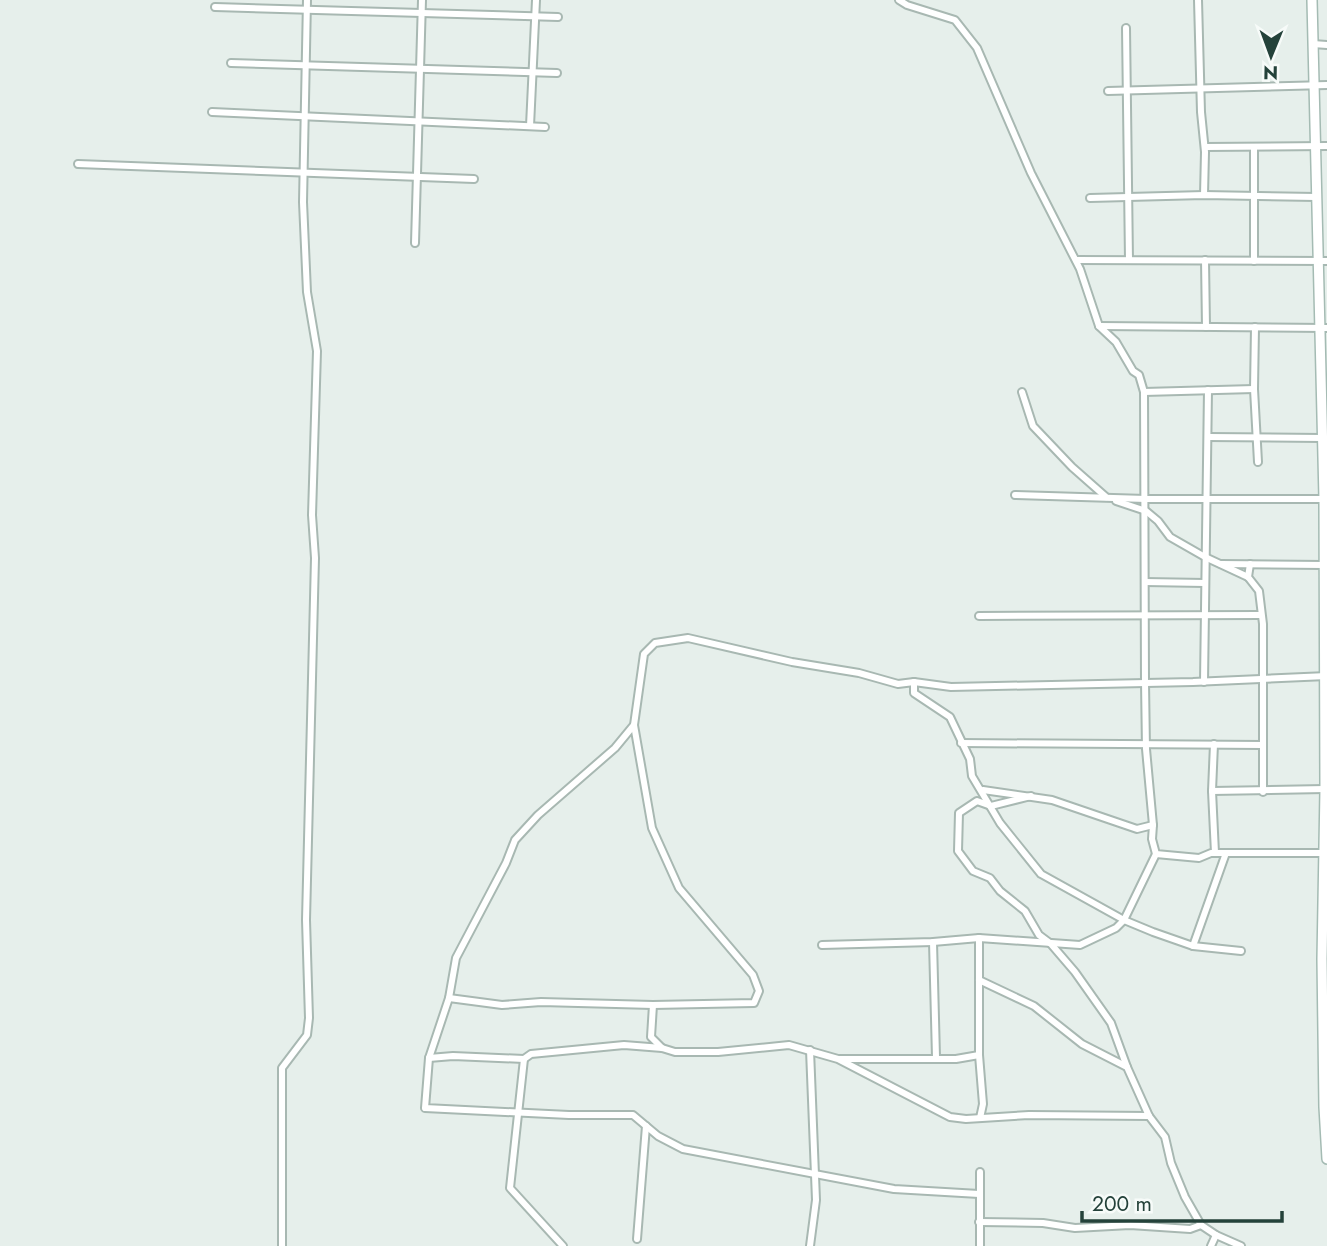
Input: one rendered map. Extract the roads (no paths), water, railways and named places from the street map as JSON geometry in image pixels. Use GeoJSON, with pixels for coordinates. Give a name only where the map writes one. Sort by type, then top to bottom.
{"type":"FeatureCollection","features":[{"type":"Feature","properties":{"kind":"main road"},"geometry":{"type":"LineString","coordinates":[[1312,0],[1324,389],[1324,958],[1327,1159]]}},
{"type":"Feature","properties":{"kind":"street"},"geometry":{"type":"LineString","coordinates":[[282,1246],[282,1068],[307,1035],[309,1018],[306,920],[317,351],[307,292],[303,174],[307,0]]}},
{"type":"Feature","properties":{"kind":"street"},"geometry":{"type":"LineString","coordinates":[[415,243],[422,0]]}},
{"type":"Feature","properties":{"kind":"street"},"geometry":{"type":"LineString","coordinates":[[530,126],[536,0]]}},
{"type":"Feature","properties":{"kind":"street"},"geometry":{"type":"LineString","coordinates":[[822,945],[979,938],[1080,945],[1116,928],[1124,919],[1156,854],[1152,838],[1146,743],[1144,391],[1139,374],[1133,371],[1116,342],[1100,326],[1076,260],[1031,173],[977,48],[956,19],[906,5],[899,0]]}},
{"type":"Feature","properties":{"kind":"street"},"geometry":{"type":"LineString","coordinates":[[1198,0],[1200,90],[1205,147],[1204,195]]}},
{"type":"Feature","properties":{"kind":"street"},"geometry":{"type":"LineString","coordinates":[[215,7],[558,17]]}},
{"type":"Feature","properties":{"kind":"street"},"geometry":{"type":"LineString","coordinates":[[1126,28],[1129,260]]}},
{"type":"Feature","properties":{"kind":"street"},"geometry":{"type":"LineString","coordinates":[[1313,44],[1327,45]]}},
{"type":"Feature","properties":{"kind":"street"},"geometry":{"type":"LineString","coordinates":[[231,63],[557,73]]}},
{"type":"Feature","properties":{"kind":"street"},"geometry":{"type":"LineString","coordinates":[[1108,91],[1327,85]]}},
{"type":"Feature","properties":{"kind":"street"},"geometry":{"type":"LineString","coordinates":[[212,112],[545,127]]}},
{"type":"Feature","properties":{"kind":"street"},"geometry":{"type":"LineString","coordinates":[[1205,147],[1327,146]]}},
{"type":"Feature","properties":{"kind":"street"},"geometry":{"type":"LineString","coordinates":[[1254,147],[1254,261]]}},
{"type":"Feature","properties":{"kind":"street"},"geometry":{"type":"LineString","coordinates":[[78,164],[474,179]]}},
{"type":"Feature","properties":{"kind":"street"},"geometry":{"type":"LineString","coordinates":[[1090,198],[1204,195],[1316,197]]}},
{"type":"Feature","properties":{"kind":"street"},"geometry":{"type":"LineString","coordinates":[[1076,260],[1322,261]]}},
{"type":"Feature","properties":{"kind":"street"},"geometry":{"type":"LineString","coordinates":[[1205,260],[1206,327]]}},
{"type":"Feature","properties":{"kind":"street"},"geometry":{"type":"LineString","coordinates":[[1100,326],[1323,328]]}},
{"type":"Feature","properties":{"kind":"street"},"geometry":{"type":"LineString","coordinates":[[1255,327],[1254,389],[1258,462]]}},
{"type":"Feature","properties":{"kind":"street"},"geometry":{"type":"LineString","coordinates":[[1144,391],[1254,389]]}},
{"type":"Feature","properties":{"kind":"street"},"geometry":{"type":"LineString","coordinates":[[1204,682],[1208,390]]}},
{"type":"Feature","properties":{"kind":"street"},"geometry":{"type":"LineString","coordinates":[[1022,392],[1033,426],[1072,467],[1107,498],[1146,511],[1170,537],[1205,560],[1248,577],[1259,591],[1263,792]]}},
{"type":"Feature","properties":{"kind":"street"},"geometry":{"type":"LineString","coordinates":[[1208,438],[1322,438]]}},
{"type":"Feature","properties":{"kind":"street"},"geometry":{"type":"LineString","coordinates":[[1015,495],[1146,499],[1325,499]]}},
{"type":"Feature","properties":{"kind":"street"},"geometry":{"type":"LineString","coordinates":[[1219,564],[1324,565]]}},
{"type":"Feature","properties":{"kind":"street"},"geometry":{"type":"LineString","coordinates":[[1248,577],[1250,564]]}},
{"type":"Feature","properties":{"kind":"street"},"geometry":{"type":"LineString","coordinates":[[1145,582],[1205,583]]}},
{"type":"Feature","properties":{"kind":"street"},"geometry":{"type":"LineString","coordinates":[[979,616],[1261,615]]}},
{"type":"Feature","properties":{"kind":"street"},"geometry":{"type":"LineString","coordinates":[[449,998],[502,1005],[541,1002],[653,1005],[754,1003],[760,991],[753,975],[679,888],[652,828],[634,725],[644,654],[655,643],[688,638],[792,662],[859,673],[898,684],[914,682],[951,687],[1204,682],[1326,676]]}},
{"type":"Feature","properties":{"kind":"street"},"geometry":{"type":"LineString","coordinates":[[914,682],[914,693],[950,716],[970,760],[972,776],[983,790],[1000,823],[1041,874],[1124,919],[1193,946],[1241,951]]}},
{"type":"Feature","properties":{"kind":"street"},"geometry":{"type":"LineString","coordinates":[[634,725],[615,748],[538,815],[515,840],[506,863],[456,958],[449,998],[429,1058],[425,1108],[569,1115],[633,1115],[658,1136],[682,1149],[894,1189],[979,1194]]}},
{"type":"Feature","properties":{"kind":"street"},"geometry":{"type":"LineString","coordinates":[[961,743],[1263,745]]}},
{"type":"Feature","properties":{"kind":"street"},"geometry":{"type":"LineString","coordinates":[[1214,744],[1212,791],[1215,853]]}},
{"type":"Feature","properties":{"kind":"street"},"geometry":{"type":"LineString","coordinates":[[1212,791],[1263,792],[1326,784]]}},
{"type":"Feature","properties":{"kind":"street"},"geometry":{"type":"LineString","coordinates":[[983,790],[1052,800],[1138,829],[1153,825]]}},
{"type":"Feature","properties":{"kind":"street"},"geometry":{"type":"LineString","coordinates":[[1031,796],[991,806],[977,801],[960,813],[958,851],[973,871],[990,878],[1000,891],[1025,911],[1039,935],[1051,944],[1075,972],[1111,1023],[1149,1116],[1164,1137],[1185,1197],[1201,1225],[1241,1246]]}},
{"type":"Feature","properties":{"kind":"street"},"geometry":{"type":"LineString","coordinates":[[1156,854],[1199,858],[1215,853],[1324,853]]}},
{"type":"Feature","properties":{"kind":"street"},"geometry":{"type":"LineString","coordinates":[[1193,946],[1226,853]]}},
{"type":"Feature","properties":{"kind":"street"},"geometry":{"type":"LineString","coordinates":[[979,938],[979,1055],[983,1104],[980,1118]]}},
{"type":"Feature","properties":{"kind":"street"},"geometry":{"type":"LineString","coordinates":[[933,942],[936,1057]]}},
{"type":"Feature","properties":{"kind":"street"},"geometry":{"type":"LineString","coordinates":[[979,980],[1034,1006],[1082,1044],[1127,1066]]}},
{"type":"Feature","properties":{"kind":"street"},"geometry":{"type":"LineString","coordinates":[[653,1005],[651,1037],[662,1048]]}},
{"type":"Feature","properties":{"kind":"street"},"geometry":{"type":"LineString","coordinates":[[429,1058],[453,1056],[524,1059],[531,1054],[624,1045],[662,1048],[675,1052],[718,1052],[789,1045],[838,1059],[950,1116],[966,1119],[1029,1115],[1149,1116]]}},
{"type":"Feature","properties":{"kind":"street"},"geometry":{"type":"LineString","coordinates":[[810,1050],[816,1174],[810,1246]]}},
{"type":"Feature","properties":{"kind":"street"},"geometry":{"type":"LineString","coordinates":[[838,1059],[956,1059],[979,1055]]}},
{"type":"Feature","properties":{"kind":"street"},"geometry":{"type":"LineString","coordinates":[[524,1059],[510,1188],[562,1246]]}},
{"type":"Feature","properties":{"kind":"street"},"geometry":{"type":"LineString","coordinates":[[638,1239],[646,1126]]}},
{"type":"Feature","properties":{"kind":"street"},"geometry":{"type":"LineString","coordinates":[[980,1172],[980,1246]]}},
{"type":"Feature","properties":{"kind":"street"},"geometry":{"type":"LineString","coordinates":[[979,1222],[1043,1223],[1075,1228],[1130,1225],[1190,1229],[1201,1225]]}},
{"type":"Feature","properties":{"kind":"street"},"geometry":{"type":"LineString","coordinates":[[1211,1246],[1216,1235]]}}]}
